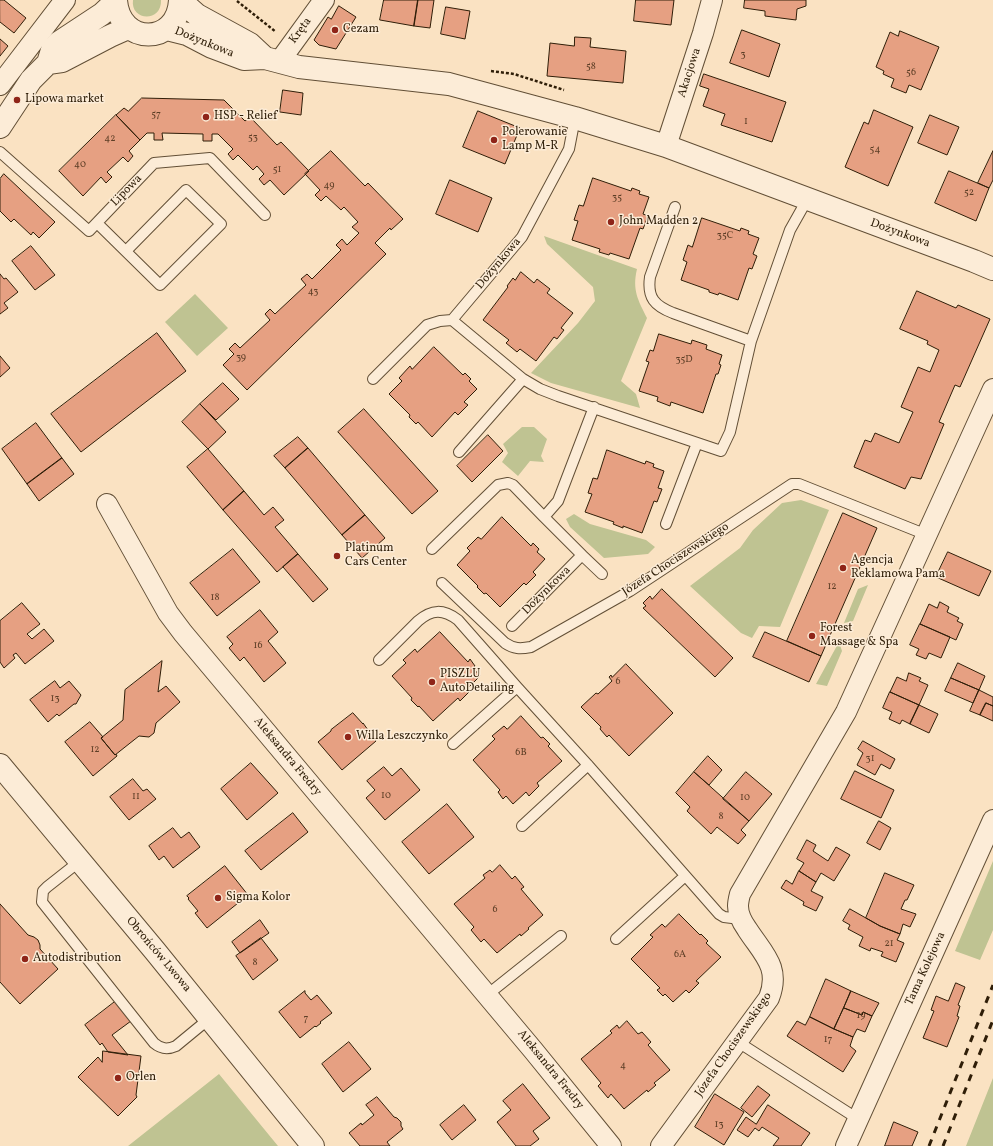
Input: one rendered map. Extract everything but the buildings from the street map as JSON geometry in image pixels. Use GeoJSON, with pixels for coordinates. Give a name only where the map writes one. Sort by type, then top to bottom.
{"type":"FeatureCollection","features":[{"type":"Feature","properties":{"kind":"street"},"geometry":{"type":"LineString","coordinates":[[0,85],[65,0]]}},
{"type":"Feature","properties":{"kind":"street"},"geometry":{"type":"LineString","coordinates":[[116,0],[117,12],[122,22],[136,33],[147,35],[158,33],[167,29],[177,15],[180,0]]}},
{"type":"Feature","properties":{"kind":"street"},"geometry":{"type":"LineString","coordinates":[[0,127],[31,80],[48,63],[52,50],[58,43],[102,14],[116,0]]}},
{"type":"Feature","properties":{"kind":"street","name":"Dożynkowa"},"geometry":{"type":"LineString","coordinates":[[180,0],[197,15],[250,44],[272,60]]}},
{"type":"Feature","properties":{"kind":"street","name":"Kręta"},"geometry":{"type":"LineString","coordinates":[[272,60],[324,0]]}},
{"type":"Feature","properties":{"kind":"street","name":"Akacjowa"},"geometry":{"type":"LineString","coordinates":[[666,146],[703,33],[712,0]]}},
{"type":"Feature","properties":{"kind":"street"},"geometry":{"type":"LineString","coordinates":[[48,63],[62,61],[128,28]]}},
{"type":"Feature","properties":{"kind":"street","name":"Dożynkowa"},"geometry":{"type":"LineString","coordinates":[[167,29],[188,34],[212,47],[244,59],[272,60],[299,67],[449,84],[575,118],[666,146],[974,260],[993,269]]}},
{"type":"Feature","properties":{"kind":"street"},"geometry":{"type":"LineString","coordinates":[[740,919],[738,906],[740,894],[846,712],[993,389]]}},
{"type":"Feature","properties":{"kind":"street","name":"Aleksandra Fredry"},"geometry":{"type":"LineString","coordinates":[[107,504],[168,613],[182,633],[487,995],[611,1146]]}},
{"type":"Feature","properties":{"kind":"street","name":"Obrońców Lwowa"},"geometry":{"type":"LineString","coordinates":[[0,765],[210,1018],[313,1146]]}},
{"type":"Feature","properties":{"kind":"street","name":"Tama Kolejowa"},"geometry":{"type":"LineString","coordinates":[[846,1146],[993,820]]}},
{"type":"Feature","properties":{"kind":"street","name":"Józefa Chociszewskiego"},"geometry":{"type":"LineString","coordinates":[[662,1146],[769,998],[773,988],[774,978],[771,965],[740,919]]}},
{"type":"Feature","properties":{"kind":"lane","name":"Dożynkowa"},"geometry":{"type":"LineString","coordinates":[[452,320],[522,237],[569,150],[575,118]]}},
{"type":"Feature","properties":{"kind":"lane"},"geometry":{"type":"LineString","coordinates":[[0,152],[89,231],[96,223],[160,285],[221,224],[186,190],[126,251]]}},
{"type":"Feature","properties":{"kind":"lane","name":"Lipowa"},"geometry":{"type":"LineString","coordinates":[[96,223],[154,163],[210,158],[266,215]]}},
{"type":"Feature","properties":{"kind":"lane"},"geometry":{"type":"LineString","coordinates":[[373,379],[427,325],[440,320],[452,320],[523,379],[540,389],[722,451],[730,432],[752,341],[790,230],[808,198]]}},
{"type":"Feature","properties":{"kind":"lane"},"geometry":{"type":"LineString","coordinates":[[675,207],[650,277],[650,294],[661,308],[752,341]]}},
{"type":"Feature","properties":{"kind":"lane"},"geometry":{"type":"LineString","coordinates":[[459,452],[523,379]]}},
{"type":"Feature","properties":{"kind":"lane"},"geometry":{"type":"LineString","coordinates":[[544,517],[558,501],[594,407]]}},
{"type":"Feature","properties":{"kind":"lane"},"geometry":{"type":"LineString","coordinates":[[666,524],[697,443]]}},
{"type":"Feature","properties":{"kind":"lane"},"geometry":{"type":"LineString","coordinates":[[432,549],[494,488],[504,483],[512,485],[602,574]]}},
{"type":"Feature","properties":{"kind":"lane","name":"Józefa Chociszewskiego"},"geometry":{"type":"LineString","coordinates":[[442,583],[505,643],[513,648],[522,649],[530,647],[630,591],[792,484],[799,484],[927,535]]}},
{"type":"Feature","properties":{"kind":"lane","name":"Dożynkowa"},"geometry":{"type":"LineString","coordinates":[[512,626],[582,555]]}},
{"type":"Feature","properties":{"kind":"lane"},"geometry":{"type":"LineString","coordinates":[[379,660],[425,615],[433,612],[451,614],[588,765],[718,914],[724,917],[740,919]]}},
{"type":"Feature","properties":{"kind":"lane"},"geometry":{"type":"LineString","coordinates":[[453,744],[517,687]]}},
{"type":"Feature","properties":{"kind":"lane"},"geometry":{"type":"LineString","coordinates":[[522,826],[588,765]]}},
{"type":"Feature","properties":{"kind":"lane"},"geometry":{"type":"LineString","coordinates":[[80,861],[47,887],[43,892],[42,902],[154,1043],[165,1049],[176,1046],[210,1018]]}},
{"type":"Feature","properties":{"kind":"lane"},"geometry":{"type":"LineString","coordinates":[[616,939],[685,876]]}},
{"type":"Feature","properties":{"kind":"lane"},"geometry":{"type":"LineString","coordinates":[[487,995],[561,936]]}},
{"type":"Feature","properties":{"kind":"lane"},"geometry":{"type":"LineString","coordinates":[[738,1042],[858,1119]]}},
{"type":"Feature","properties":{"kind":"green space"},"geometry":{"type":"Polygon","coordinates":[[[133,0],[161,0],[157,13],[152,16],[146,16],[136,12],[133,7],[133,0]]]}},
{"type":"Feature","properties":{"kind":"green space"},"geometry":{"type":"Polygon","coordinates":[[[544,236],[637,269],[635,283],[637,295],[647,318],[621,381],[636,394],[640,408],[551,383],[531,373],[578,323],[595,301],[593,287],[547,244],[544,236]]]}},
{"type":"Feature","properties":{"kind":"green space"},"geometry":{"type":"Polygon","coordinates":[[[195,294],[228,328],[197,356],[165,322],[195,294]]]}},
{"type":"Feature","properties":{"kind":"green space"},"geometry":{"type":"Polygon","coordinates":[[[522,427],[534,427],[547,439],[541,456],[544,462],[530,461],[518,476],[502,462],[508,453],[503,444],[522,427]]]}},
{"type":"Feature","properties":{"kind":"green space"},"geometry":{"type":"Polygon","coordinates":[[[801,500],[829,510],[780,627],[759,626],[752,638],[741,633],[690,586],[740,548],[753,530],[782,503],[801,500]]]}},
{"type":"Feature","properties":{"kind":"green space"},"geometry":{"type":"Polygon","coordinates":[[[574,514],[590,524],[646,540],[655,547],[648,554],[604,558],[570,527],[566,519],[574,514]]]}},
{"type":"Feature","properties":{"kind":"green space"},"geometry":{"type":"Polygon","coordinates":[[[868,585],[853,621],[844,623],[858,589],[868,585]]]}},
{"type":"Feature","properties":{"kind":"green space"},"geometry":{"type":"Polygon","coordinates":[[[839,642],[842,651],[827,686],[816,684],[839,642]]]}},
{"type":"Feature","properties":{"kind":"green space"},"geometry":{"type":"Polygon","coordinates":[[[993,861],[993,930],[980,960],[955,951],[993,861]]]}},
{"type":"Feature","properties":{"kind":"green space"},"geometry":{"type":"Polygon","coordinates":[[[219,1074],[278,1146],[128,1146],[219,1074]]]}},
{"type":"Feature","properties":{"kind":"green space"},"geometry":{"type":"Polygon","coordinates":[[[993,1078],[993,1146],[966,1146],[993,1078]]]}},
{"type":"Feature","properties":{"kind":"railway"},"geometry":{"type":"LineString","coordinates":[[929,1146],[993,985]]}},
{"type":"Feature","properties":{"kind":"railway"},"geometry":{"type":"LineString","coordinates":[[943,1146],[993,1020]]}},
{"type":"Feature","properties":{"kind":"place","name":"Cezam"},"geometry":{"type":"Point","coordinates":[335,30]}},
{"type":"Feature","properties":{"kind":"place","name":"Lipowa market"},"geometry":{"type":"Point","coordinates":[17,100]}},
{"type":"Feature","properties":{"kind":"place","name":"HSP - Relief"},"geometry":{"type":"Point","coordinates":[206,117]}},
{"type":"Feature","properties":{"kind":"place","name":"Polerowanie Lamp M-R"},"geometry":{"type":"Point","coordinates":[494,140]}},
{"type":"Feature","properties":{"kind":"place","name":"John Madden 2"},"geometry":{"type":"Point","coordinates":[611,222]}},
{"type":"Feature","properties":{"kind":"place","name":"Platinum Cars Center"},"geometry":{"type":"Point","coordinates":[337,556]}},
{"type":"Feature","properties":{"kind":"place","name":"Agencja Reklamowa Pama"},"geometry":{"type":"Point","coordinates":[843,568]}},
{"type":"Feature","properties":{"kind":"place","name":"Forest Massage & Spa"},"geometry":{"type":"Point","coordinates":[812,636]}},
{"type":"Feature","properties":{"kind":"place","name":"PISZLU AutoDetailing"},"geometry":{"type":"Point","coordinates":[432,682]}},
{"type":"Feature","properties":{"kind":"place","name":"Willa Leszczynko"},"geometry":{"type":"Point","coordinates":[348,737]}},
{"type":"Feature","properties":{"kind":"place","name":"Sigma Kolor"},"geometry":{"type":"Point","coordinates":[218,898]}},
{"type":"Feature","properties":{"kind":"place","name":"Autodistribution"},"geometry":{"type":"Point","coordinates":[25,959]}},
{"type":"Feature","properties":{"kind":"place","name":"Orlen"},"geometry":{"type":"Point","coordinates":[118,1078]}}]}
